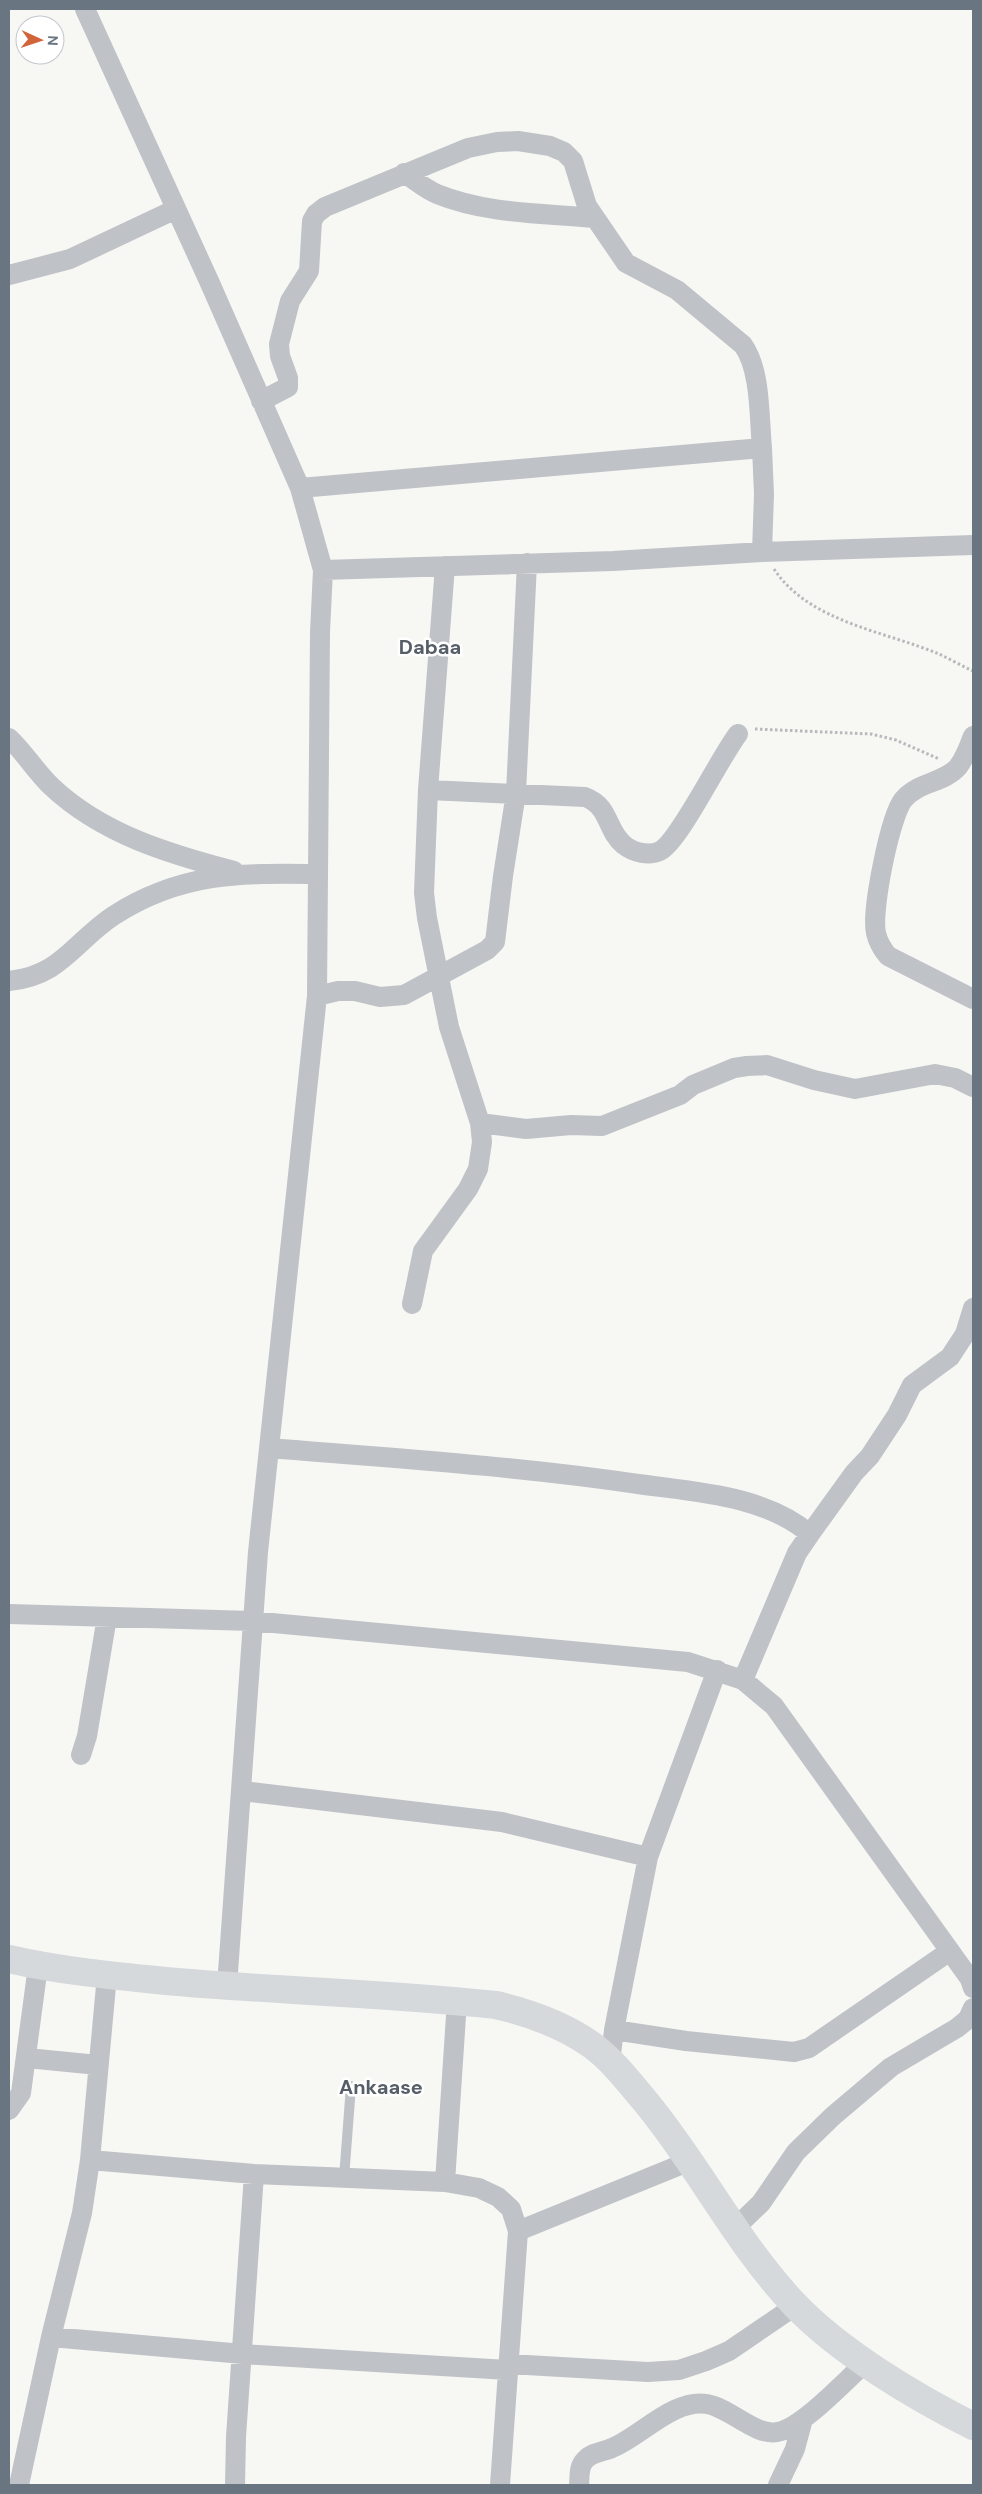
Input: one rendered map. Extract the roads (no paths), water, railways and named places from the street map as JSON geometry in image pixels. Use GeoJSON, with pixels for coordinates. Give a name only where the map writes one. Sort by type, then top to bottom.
{"type":"FeatureCollection","features":[{"type":"Feature","properties":{"kind":"street"},"geometry":{"type":"LineString","coordinates":[[85,9],[300,488],[324,570],[320,632],[317,996],[252,1621],[228,1986]]}},
{"type":"Feature","properties":{"kind":"street"},"geometry":{"type":"LineString","coordinates":[[262,402],[288,386],[288,378],[278,344],[290,301],[309,271],[312,221],[316,214],[325,207],[468,148],[497,142],[518,141],[550,146],[564,152],[574,161],[587,206],[626,263],[677,290],[743,345],[751,355],[762,448],[764,494],[762,552]]}},
{"type":"Feature","properties":{"kind":"street"},"geometry":{"type":"LineString","coordinates":[[404,173],[435,193],[466,203],[490,208],[594,218]]}},
{"type":"Feature","properties":{"kind":"street"},"geometry":{"type":"LineString","coordinates":[[9,275],[70,259],[176,209]]}},
{"type":"Feature","properties":{"kind":"street"},"geometry":{"type":"LineString","coordinates":[[300,488],[762,448]]}},
{"type":"Feature","properties":{"kind":"street"},"geometry":{"type":"LineString","coordinates":[[324,570],[613,561],[762,552],[973,545]]}},
{"type":"Feature","properties":{"kind":"street"},"geometry":{"type":"LineString","coordinates":[[317,996],[338,991],[380,997],[404,995],[487,950],[495,942],[516,793],[527,563]]}},
{"type":"Feature","properties":{"kind":"street"},"geometry":{"type":"LineString","coordinates":[[412,1304],[423,1251],[468,1189],[478,1169],[482,1142],[480,1123],[449,1027],[424,893],[428,790],[445,566]]}},
{"type":"Feature","properties":{"kind":"street"},"geometry":{"type":"LineString","coordinates":[[428,790],[585,797],[597,801],[613,834],[625,846],[644,854],[661,851],[677,835],[725,750],[738,734]]}},
{"type":"Feature","properties":{"kind":"street"},"geometry":{"type":"LineString","coordinates":[[973,736],[957,768],[916,789],[902,801],[880,874],[874,908],[876,932],[880,946],[888,956],[973,998]]}},
{"type":"Feature","properties":{"kind":"street"},"geometry":{"type":"LineString","coordinates":[[9,738],[50,786],[76,808],[125,836],[183,858],[243,874]]}},
{"type":"Feature","properties":{"kind":"street"},"geometry":{"type":"LineString","coordinates":[[9,981],[28,979],[53,967],[113,916],[174,886],[196,880],[243,874],[318,874]]}},
{"type":"Feature","properties":{"kind":"street"},"geometry":{"type":"LineString","coordinates":[[480,1123],[526,1129],[571,1125],[602,1126],[680,1095],[693,1085],[734,1068],[747,1066],[767,1065],[814,1080],[855,1089],[935,1074],[955,1078],[973,1087]]}},
{"type":"Feature","properties":{"kind":"street"},"geometry":{"type":"LineString","coordinates":[[743,1680],[797,1553],[854,1473],[870,1456],[897,1415],[912,1385],[950,1357],[965,1334],[973,1308]]}},
{"type":"Feature","properties":{"kind":"street"},"geometry":{"type":"LineString","coordinates":[[269,1448],[552,1471],[726,1497],[794,1521],[810,1534]]}},
{"type":"Feature","properties":{"kind":"street"},"geometry":{"type":"LineString","coordinates":[[9,1614],[252,1621],[688,1662],[743,1680],[774,1706],[970,1979],[973,1988]]}},
{"type":"Feature","properties":{"kind":"street"},"geometry":{"type":"LineString","coordinates":[[81,1756],[87,1736],[107,1617]]}},
{"type":"Feature","properties":{"kind":"street"},"geometry":{"type":"LineString","coordinates":[[610,2062],[614,2030],[648,1857],[717,1670]]}},
{"type":"Feature","properties":{"kind":"street"},"geometry":{"type":"LineString","coordinates":[[242,1791],[502,1822],[648,1857]]}},
{"type":"Feature","properties":{"kind":"street"},"geometry":{"type":"LineString","coordinates":[[614,2030],[686,2041],[794,2052],[809,2048],[950,1951]]}},
{"type":"Feature","properties":{"kind":"street"},"geometry":{"type":"LineString","coordinates":[[9,1959],[38,1966],[107,1975],[228,1986],[496,2005],[528,2013],[572,2033],[594,2047],[626,2078],[671,2133],[735,2228],[775,2283],[796,2306],[833,2340],[939,2409],[973,2426]]}},
{"type":"Feature","properties":{"kind":"street"},"geometry":{"type":"LineString","coordinates":[[9,2110],[21,2093],[38,1966]]}},
{"type":"Feature","properties":{"kind":"street"},"geometry":{"type":"LineString","coordinates":[[19,2485],[51,2337],[82,2213],[90,2160],[107,1975]]}},
{"type":"Feature","properties":{"kind":"street"},"geometry":{"type":"LineString","coordinates":[[445,2182],[456,2001]]}},
{"type":"Feature","properties":{"kind":"street"},"geometry":{"type":"LineString","coordinates":[[735,2228],[761,2203],[796,2152],[833,2116],[891,2067],[923,2050],[956,2028],[968,2018],[973,2008]]}},
{"type":"Feature","properties":{"kind":"street"},"geometry":{"type":"LineString","coordinates":[[27,2058],[98,2065]]}},
{"type":"Feature","properties":{"kind":"street"},"geometry":{"type":"LineString","coordinates":[[90,2160],[254,2174],[445,2182],[479,2188],[498,2197],[511,2209],[518,2231],[500,2485]]}},
{"type":"Feature","properties":{"kind":"street"},"geometry":{"type":"LineString","coordinates":[[518,2231],[690,2161]]}},
{"type":"Feature","properties":{"kind":"street"},"geometry":{"type":"LineString","coordinates":[[235,2485],[236,2437],[254,2174]]}},
{"type":"Feature","properties":{"kind":"street"},"geometry":{"type":"LineString","coordinates":[[51,2337],[243,2354],[648,2372],[679,2370],[706,2362],[729,2351],[796,2306]]}},
{"type":"Feature","properties":{"kind":"street"},"geometry":{"type":"LineString","coordinates":[[579,2485],[580,2469],[588,2456],[613,2448],[644,2428],[682,2408],[706,2404],[723,2410],[759,2429],[768,2432],[778,2432],[803,2419],[866,2362]]}},
{"type":"Feature","properties":{"kind":"street"},"geometry":{"type":"LineString","coordinates":[[778,2485],[795,2449],[803,2419]]}},
{"type":"Feature","properties":{"kind":"lane"},"geometry":{"type":"LineString","coordinates":[[344,2178],[351,2086]]}},
{"type":"Feature","properties":{"kind":"district","name":"Dabaa"},"geometry":{"type":"Point","coordinates":[430,647]}},
{"type":"Feature","properties":{"kind":"district","name":"Ankaase"},"geometry":{"type":"Point","coordinates":[381,2087]}}]}
